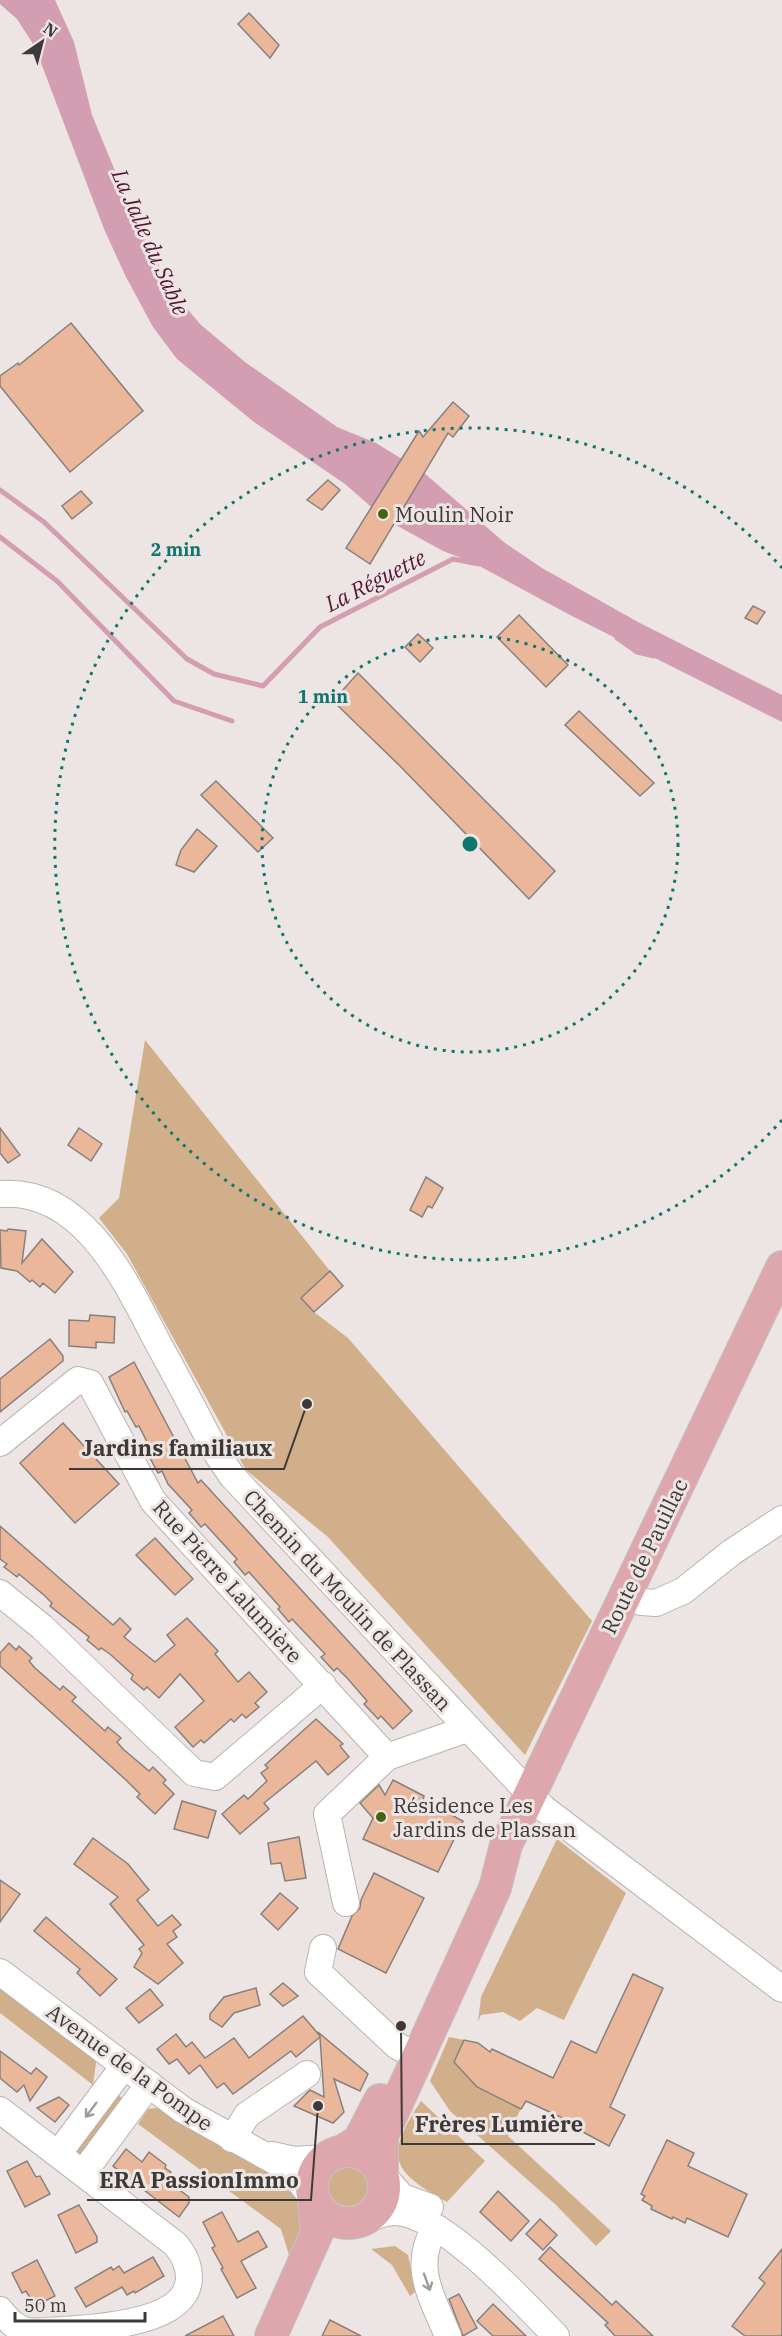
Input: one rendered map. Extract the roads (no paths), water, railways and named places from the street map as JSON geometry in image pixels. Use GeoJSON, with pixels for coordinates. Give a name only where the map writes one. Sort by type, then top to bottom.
{"type":"FeatureCollection","features":[{"type":"Feature","properties":{"kind":"main road","name":"Route de Pauillac"},"geometry":{"type":"LineString","coordinates":[[382,2174],[382,2136],[411,2053],[481,1881],[506,1845],[782,1267]]}},
{"type":"Feature","properties":{"kind":"main road","name":"Route de Pauillac"},"geometry":{"type":"LineString","coordinates":[[334,2155],[358,2140],[411,2053]]}},
{"type":"Feature","properties":{"kind":"main road"},"geometry":{"type":"LineString","coordinates":[[271,2336],[317,2233],[314,2177],[334,2155],[367,2155],[382,2174],[383,2198],[377,2209],[339,2233],[329,2247],[286,2336]]}},
{"type":"Feature","properties":{"kind":"main road"},"geometry":{"type":"LineString","coordinates":[[314,2199],[329,2217],[360,2220]]}},
{"type":"Feature","properties":{"kind":"street","name":"Chemin du Moulin de Plassan"},"geometry":{"type":"LineString","coordinates":[[0,1194],[12,1193],[36,1198],[65,1214],[91,1234],[118,1267],[217,1454],[232,1476],[543,1808],[782,1989]]}},
{"type":"Feature","properties":{"kind":"street","name":"Rue Pierre Lalumière"},"geometry":{"type":"LineString","coordinates":[[0,1443],[78,1380],[90,1383],[153,1502],[323,1685],[387,1758]]}},
{"type":"Feature","properties":{"kind":"street"},"geometry":{"type":"LineString","coordinates":[[625,1593],[640,1602],[656,1603],[683,1591],[732,1552],[782,1519]]}},
{"type":"Feature","properties":{"kind":"street"},"geometry":{"type":"LineString","coordinates":[[0,1593],[42,1627],[194,1773],[215,1778],[323,1685]]}},
{"type":"Feature","properties":{"kind":"street"},"geometry":{"type":"LineString","coordinates":[[346,1903],[327,1814],[387,1758],[467,1729]]}},
{"type":"Feature","properties":{"kind":"street"},"geometry":{"type":"LineString","coordinates":[[323,1948],[318,1972],[411,2053]]}},
{"type":"Feature","properties":{"kind":"street","name":"Avenue de la Pompe"},"geometry":{"type":"LineString","coordinates":[[0,1972],[183,2110],[232,2139],[265,2154],[296,2174],[314,2199]]}},
{"type":"Feature","properties":{"kind":"street"},"geometry":{"type":"LineString","coordinates":[[58,2154],[124,2066]]}},
{"type":"Feature","properties":{"kind":"street"},"geometry":{"type":"LineString","coordinates":[[232,2139],[247,2115],[307,2074]]}},
{"type":"Feature","properties":{"kind":"street"},"geometry":{"type":"LineString","coordinates":[[83,2173],[149,2084]]}},
{"type":"Feature","properties":{"kind":"street"},"geometry":{"type":"LineString","coordinates":[[0,2110],[180,2250],[189,2279],[181,2298],[154,2316],[102,2328],[31,2331],[10,2322],[0,2310]]}},
{"type":"Feature","properties":{"kind":"street","name":"Avenue de la Pompe"},"geometry":{"type":"LineString","coordinates":[[265,2154],[294,2160],[334,2155]]}},
{"type":"Feature","properties":{"kind":"street"},"geometry":{"type":"LineString","coordinates":[[382,2174],[402,2197],[433,2208],[451,2219],[466,2234],[484,2262]]}},
{"type":"Feature","properties":{"kind":"street"},"geometry":{"type":"LineString","coordinates":[[360,2220],[395,2212],[423,2221],[435,2228],[484,2262],[556,2336]]}},
{"type":"Feature","properties":{"kind":"street"},"geometry":{"type":"LineString","coordinates":[[435,2228],[426,2247],[422,2264],[424,2275],[448,2336]]}},
{"type":"Feature","properties":{"kind":"waterway"},"geometry":{"type":"LineString","coordinates":[[0,490],[44,522],[187,659],[214,674],[263,686],[320,627],[453,559],[479,564]]}},
{"type":"Feature","properties":{"kind":"waterway","name":"La Réguette"},"geometry":{"type":"LineString","coordinates":[[0,537],[57,581],[174,701],[232,721]]}},
{"type":"Feature","properties":{"kind":"waterway","name":"La Jalle du Sable"},"geometry":{"type":"LineString","coordinates":[[617,638],[637,652],[654,656]]}},
{"type":"Feature","properties":{"kind":"place","name":"Moulin Noir"},"geometry":{"type":"Point","coordinates":[383,514]}},
{"type":"Feature","properties":{"kind":"place","name":"Jardins familiaux"},"geometry":{"type":"Point","coordinates":[307,1404]}},
{"type":"Feature","properties":{"kind":"place","name":"Résidence Les Jardins de Plassan"},"geometry":{"type":"Point","coordinates":[381,1817]}},
{"type":"Feature","properties":{"kind":"place","name":"Frères Lumière"},"geometry":{"type":"Point","coordinates":[401,2026]}},
{"type":"Feature","properties":{"kind":"place","name":"ERA PassionImmo"},"geometry":{"type":"Point","coordinates":[318,2106]}}]}
